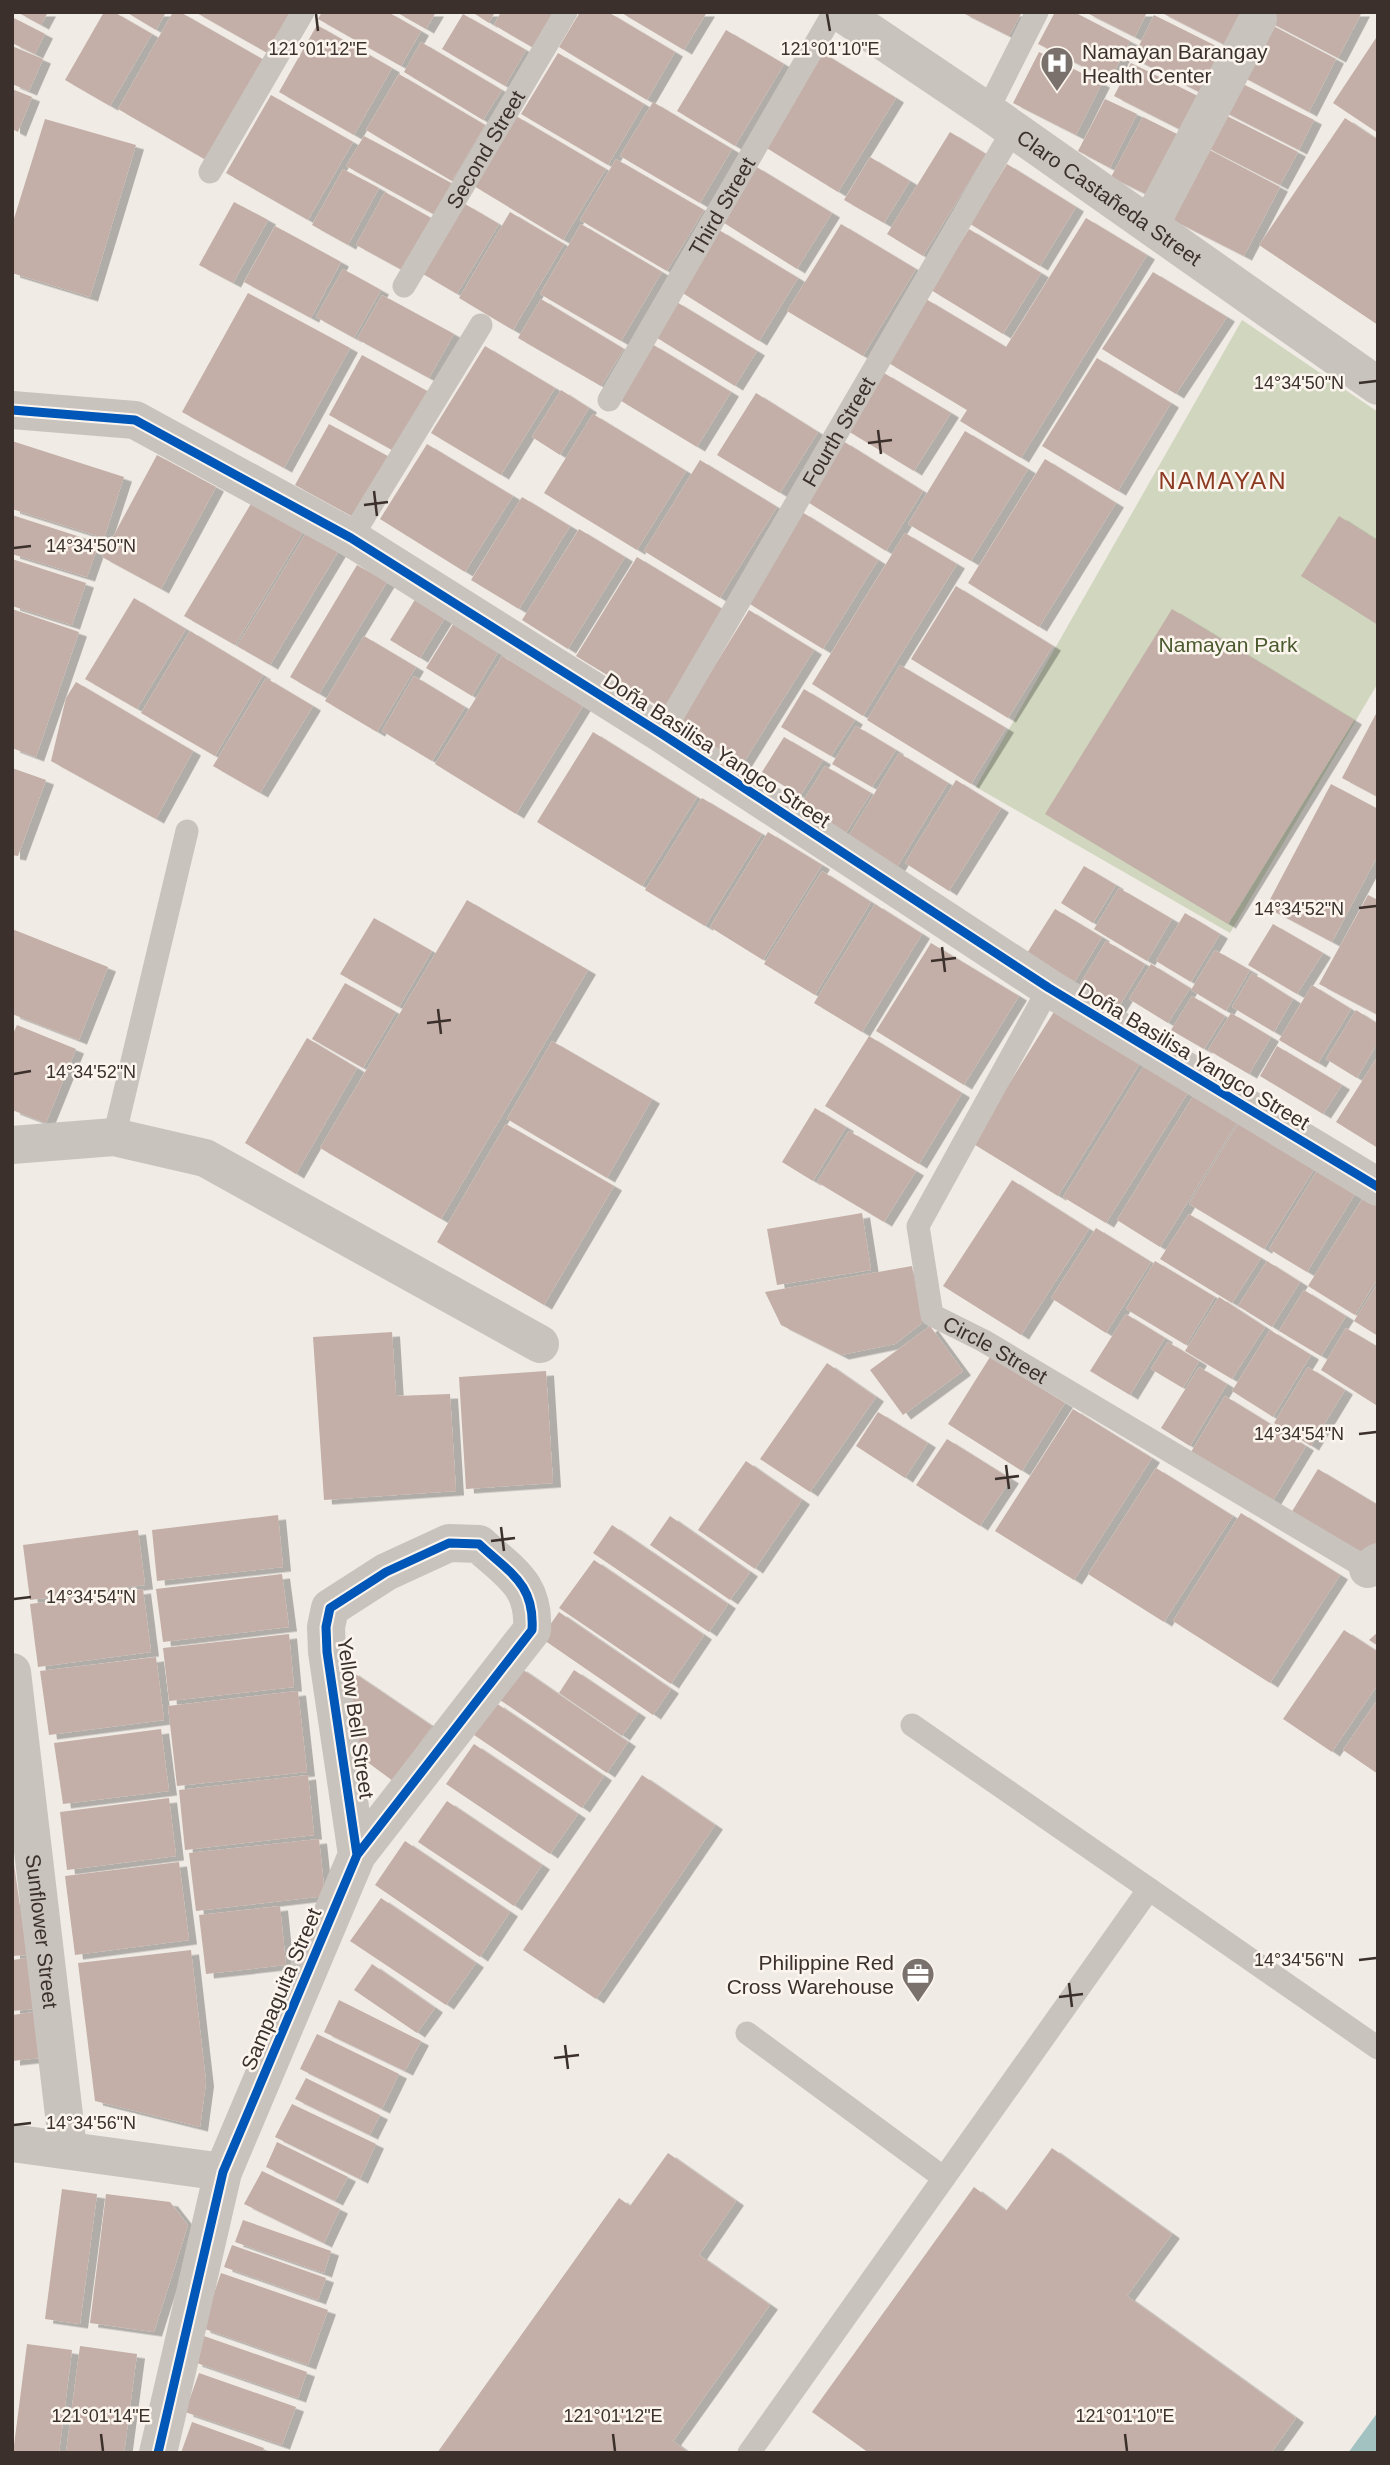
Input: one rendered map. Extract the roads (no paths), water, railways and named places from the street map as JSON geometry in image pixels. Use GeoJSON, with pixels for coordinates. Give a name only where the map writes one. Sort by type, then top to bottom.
{"type":"FeatureCollection","features":[{"type":"Feature","properties":{"kind":"street","name":"Claro Castañeda Street"},"geometry":{"type":"LineString","coordinates":[[840,12],[1000,120],[1378,386]]}},
{"type":"Feature","properties":{"kind":"street"},"geometry":{"type":"LineString","coordinates":[[1150,225],[1258,19]]}},
{"type":"Feature","properties":{"kind":"street","name":"Doña Basilisa Yangco Street"},"geometry":{"type":"LineString","coordinates":[[12,410],[135,420],[351,538],[662,734],[1049,988],[1378,1187]]}},
{"type":"Feature","properties":{"kind":"street"},"geometry":{"type":"LineString","coordinates":[[12,1145],[114,1137],[205,1158],[540,1344]]}},
{"type":"Feature","properties":{"kind":"street","name":"Yellow Bell Street"},"geometry":{"type":"LineString","coordinates":[[357,1855],[327,1652],[326,1626],[330,1608],[386,1572],[449,1543],[480,1544],[528,1590]]}},
{"type":"Feature","properties":{"kind":"street","name":"Sampaguita Street"},"geometry":{"type":"LineString","coordinates":[[158,2453],[223,2172],[357,1855],[533,1630],[534,1610],[528,1590]]}},
{"type":"Feature","properties":{"kind":"street","name":"Sunflower Street"},"geometry":{"type":"LineString","coordinates":[[12,1672],[68,2149]]}},
{"type":"Feature","properties":{"kind":"street"},"geometry":{"type":"LineString","coordinates":[[12,2143],[223,2172]]}},
{"type":"Feature","properties":{"kind":"lane"},"geometry":{"type":"LineString","coordinates":[[210,172],[303,12]]}},
{"type":"Feature","properties":{"kind":"lane","name":"Second Street"},"geometry":{"type":"LineString","coordinates":[[404,286],[566,12]]}},
{"type":"Feature","properties":{"kind":"lane","name":"Third Street"},"geometry":{"type":"LineString","coordinates":[[609,400],[834,12]]}},
{"type":"Feature","properties":{"kind":"lane","name":"Fourth Street"},"geometry":{"type":"LineString","coordinates":[[662,734],[1000,120],[1037,12]]}},
{"type":"Feature","properties":{"kind":"lane"},"geometry":{"type":"LineString","coordinates":[[351,538],[481,326]]}},
{"type":"Feature","properties":{"kind":"lane"},"geometry":{"type":"LineString","coordinates":[[114,1137],[187,831]]}},
{"type":"Feature","properties":{"kind":"lane","name":"Circle Street"},"geometry":{"type":"LineString","coordinates":[[1049,988],[918,1226],[932,1315],[984,1341],[1373,1566]]}},
{"type":"Feature","properties":{"kind":"lane"},"geometry":{"type":"LineString","coordinates":[[912,1725],[1378,2049]]}},
{"type":"Feature","properties":{"kind":"lane"},"geometry":{"type":"LineString","coordinates":[[754,2451],[1149,1889]]}},
{"type":"Feature","properties":{"kind":"lane"},"geometry":{"type":"LineString","coordinates":[[747,2033],[944,2178]]}},
{"type":"Feature","properties":{"kind":"water"},"geometry":{"type":"Polygon","coordinates":[[[1378,2412],[1378,2453],[1348,2453],[1378,2412]]]}},
{"type":"Feature","properties":{"kind":"place","name":"Namayan Barangay Health Center"},"geometry":{"type":"Point","coordinates":[1057,93]}},
{"type":"Feature","properties":{"kind":"place","name":"Philippine Red Cross Warehouse"},"geometry":{"type":"Point","coordinates":[918,2004]}},
{"type":"Feature","properties":{"kind":"district","name":"NAMAYAN"},"geometry":{"type":"Point","coordinates":[1223,480]}},
{"type":"Feature","properties":{"kind":"park label","name":"Namayan Park"},"geometry":{"type":"Point","coordinates":[1228,644]}}]}
